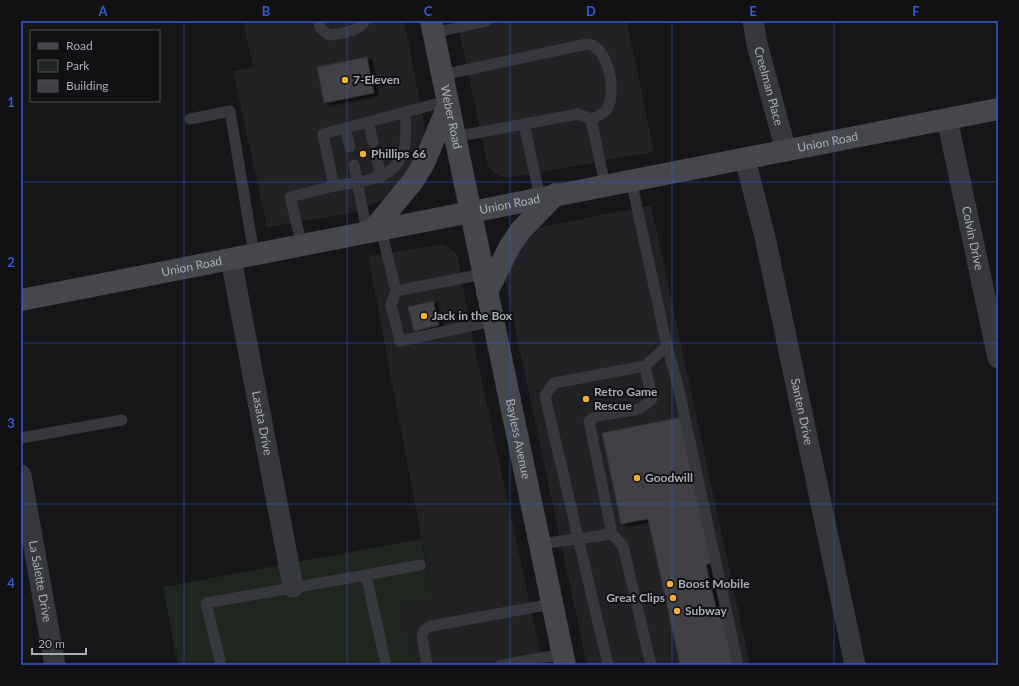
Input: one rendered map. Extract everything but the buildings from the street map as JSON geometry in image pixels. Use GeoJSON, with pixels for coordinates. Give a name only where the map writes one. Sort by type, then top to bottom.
{"type":"FeatureCollection","features":[{"type":"Feature","properties":{"kind":"main road","name":"Weber Road"},"geometry":{"type":"LineString","coordinates":[[432,27],[470,212]]}},
{"type":"Feature","properties":{"kind":"main road"},"geometry":{"type":"LineString","coordinates":[[373,231],[413,181],[424,163],[448,104]]}},
{"type":"Feature","properties":{"kind":"main road","name":"Union Road"},"geometry":{"type":"LineString","coordinates":[[21,300],[998,109]]}},
{"type":"Feature","properties":{"kind":"main road"},"geometry":{"type":"LineString","coordinates":[[485,283],[511,244],[548,196]]}},
{"type":"Feature","properties":{"kind":"main road","name":"Bayless Avenue"},"geometry":{"type":"LineString","coordinates":[[470,212],[564,660]]}},
{"type":"Feature","properties":{"kind":"street","name":"Creelman Place"},"geometry":{"type":"LineString","coordinates":[[752,21],[786,151]]}},
{"type":"Feature","properties":{"kind":"street","name":"Colvin Drive"},"geometry":{"type":"LineString","coordinates":[[947,119],[998,358]]}},
{"type":"Feature","properties":{"kind":"street","name":"Santen Drive"},"geometry":{"type":"LineString","coordinates":[[745,159],[765,238],[855,665]]}},
{"type":"Feature","properties":{"kind":"street","name":"Lasata Drive"},"geometry":{"type":"LineString","coordinates":[[231,259],[293,587]]}},
{"type":"Feature","properties":{"kind":"street","name":"La Salette Drive"},"geometry":{"type":"LineString","coordinates":[[21,475],[26,527],[55,665]]}},
{"type":"Feature","properties":{"kind":"lane"},"geometry":{"type":"LineString","coordinates":[[319,21],[320,28],[329,35],[356,29],[363,25],[365,21]]}},
{"type":"Feature","properties":{"kind":"lane"},"geometry":{"type":"LineString","coordinates":[[432,27],[487,21]]}},
{"type":"Feature","properties":{"kind":"lane"},"geometry":{"type":"LineString","coordinates":[[442,75],[587,44],[594,44],[604,56],[612,92],[607,108],[602,114],[591,119],[578,114],[454,137]]}},
{"type":"Feature","properties":{"kind":"lane"},"geometry":{"type":"LineString","coordinates":[[334,186],[323,134],[405,112],[448,104]]}},
{"type":"Feature","properties":{"kind":"lane"},"geometry":{"type":"LineString","coordinates":[[190,119],[230,110],[254,254]]}},
{"type":"Feature","properties":{"kind":"lane"},"geometry":{"type":"LineString","coordinates":[[302,245],[290,197],[334,186],[370,181],[387,174],[398,163],[405,149],[408,134],[405,112]]}},
{"type":"Feature","properties":{"kind":"lane"},"geometry":{"type":"LineString","coordinates":[[591,119],[606,185]]}},
{"type":"Feature","properties":{"kind":"lane"},"geometry":{"type":"LineString","coordinates":[[368,122],[373,142]]}},
{"type":"Feature","properties":{"kind":"lane"},"geometry":{"type":"LineString","coordinates":[[524,124],[548,196]]}},
{"type":"Feature","properties":{"kind":"lane"},"geometry":{"type":"LineString","coordinates":[[345,128],[350,147]]}},
{"type":"Feature","properties":{"kind":"lane"},"geometry":{"type":"LineString","coordinates":[[377,159],[381,177]]}},
{"type":"Feature","properties":{"kind":"lane"},"geometry":{"type":"LineString","coordinates":[[354,165],[373,231],[396,291],[391,305],[400,341],[493,321]]}},
{"type":"Feature","properties":{"kind":"lane"},"geometry":{"type":"LineString","coordinates":[[631,180],[667,346],[678,386],[738,665]]}},
{"type":"Feature","properties":{"kind":"lane"},"geometry":{"type":"LineString","coordinates":[[396,291],[485,283]]}},
{"type":"Feature","properties":{"kind":"lane"},"geometry":{"type":"LineString","coordinates":[[608,665],[545,396],[554,383],[645,366],[667,346]]}},
{"type":"Feature","properties":{"kind":"lane"},"geometry":{"type":"LineString","coordinates":[[645,366],[652,399],[640,409],[597,416],[589,420],[612,534],[622,546],[651,665]]}},
{"type":"Feature","properties":{"kind":"lane"},"geometry":{"type":"LineString","coordinates":[[21,438],[122,420]]}},
{"type":"Feature","properties":{"kind":"lane"},"geometry":{"type":"LineString","coordinates":[[540,544],[612,534]]}},
{"type":"Feature","properties":{"kind":"lane"},"geometry":{"type":"LineString","coordinates":[[221,665],[206,603],[420,564]]}},
{"type":"Feature","properties":{"kind":"lane"},"geometry":{"type":"LineString","coordinates":[[366,575],[386,665]]}},
{"type":"Feature","properties":{"kind":"lane"},"geometry":{"type":"LineString","coordinates":[[427,665],[422,636],[424,630],[431,626],[552,604]]}},
{"type":"Feature","properties":{"kind":"lane"},"geometry":{"type":"LineString","coordinates":[[502,665],[564,660]]}},
{"type":"Feature","properties":{"kind":"shaded area"},"geometry":{"type":"Polygon","coordinates":[[[243,21],[404,21],[425,128],[422,146],[412,171],[385,198],[351,213],[267,227],[233,71],[253,67],[243,21]]]}},
{"type":"Feature","properties":{"kind":"shaded area"},"geometry":{"type":"Polygon","coordinates":[[[457,21],[627,21],[654,152],[505,178],[496,174],[488,166],[457,21]]]}},
{"type":"Feature","properties":{"kind":"shaded area"},"geometry":{"type":"Polygon","coordinates":[[[651,205],[750,665],[587,665],[505,281],[508,262],[522,241],[537,228],[651,205]]]}},
{"type":"Feature","properties":{"kind":"shaded area"},"geometry":{"type":"Polygon","coordinates":[[[444,244],[457,254],[471,331],[543,665],[411,665],[402,605],[433,599],[368,256],[444,244]]]}},
{"type":"Feature","properties":{"kind":"green space"},"geometry":{"type":"Polygon","coordinates":[[[421,539],[433,599],[402,605],[411,665],[178,665],[163,587],[421,539]]]}},
{"type":"Feature","properties":{"kind":"place","name":"7-Eleven"},"geometry":{"type":"Point","coordinates":[345,80]}},
{"type":"Feature","properties":{"kind":"place","name":"Phillips 66"},"geometry":{"type":"Point","coordinates":[363,154]}},
{"type":"Feature","properties":{"kind":"place","name":"Jack in the Box"},"geometry":{"type":"Point","coordinates":[424,316]}},
{"type":"Feature","properties":{"kind":"place","name":"Retro Game Rescue"},"geometry":{"type":"Point","coordinates":[586,399]}},
{"type":"Feature","properties":{"kind":"place","name":"Goodwill"},"geometry":{"type":"Point","coordinates":[637,478]}},
{"type":"Feature","properties":{"kind":"place","name":"Boost Mobile"},"geometry":{"type":"Point","coordinates":[670,584]}},
{"type":"Feature","properties":{"kind":"place","name":"Great Clips"},"geometry":{"type":"Point","coordinates":[673,598]}},
{"type":"Feature","properties":{"kind":"place","name":"Subway"},"geometry":{"type":"Point","coordinates":[677,611]}}]}
